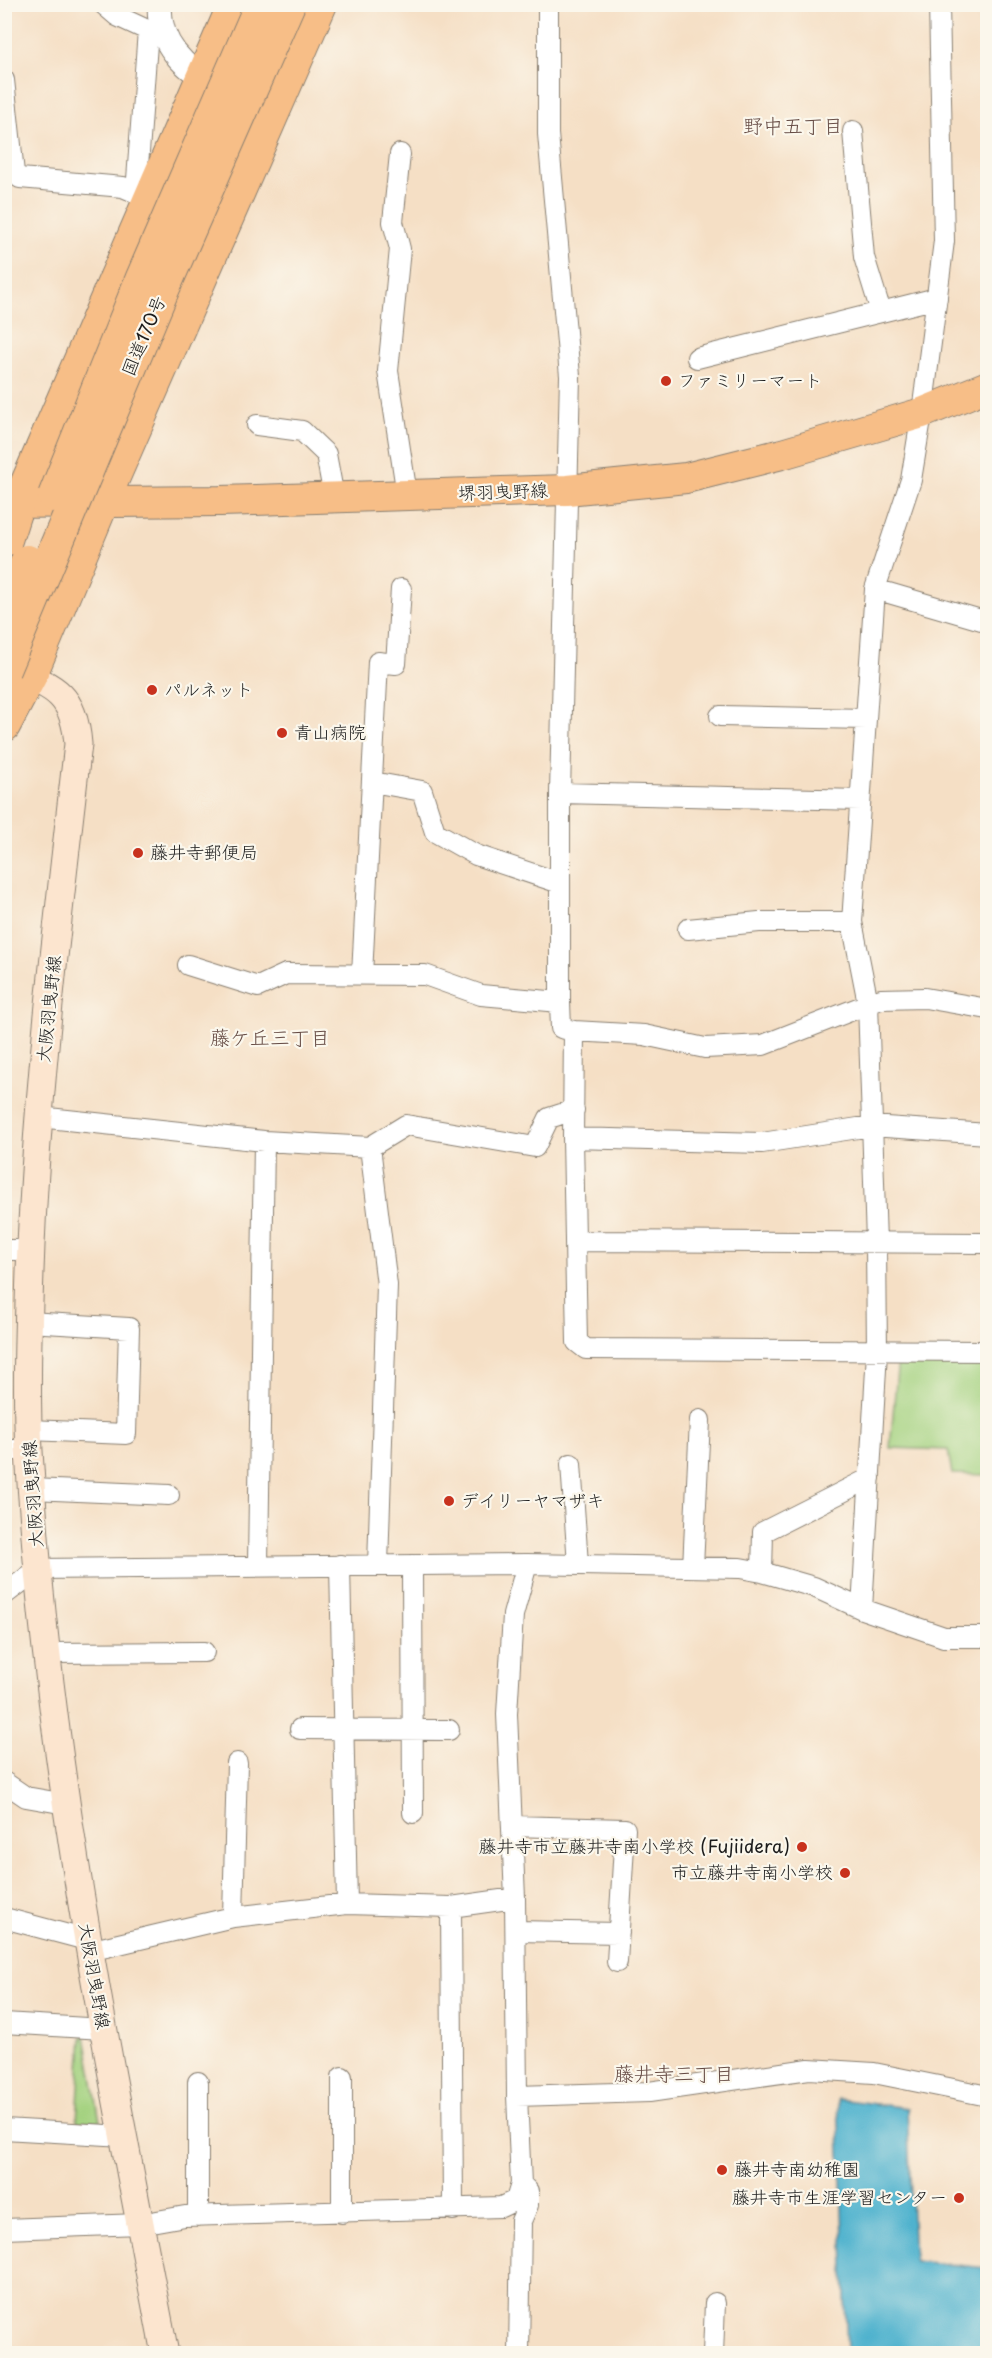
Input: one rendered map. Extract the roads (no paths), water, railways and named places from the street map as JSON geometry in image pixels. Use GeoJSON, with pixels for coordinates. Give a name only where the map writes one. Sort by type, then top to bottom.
{"type":"FeatureCollection","features":[{"type":"Feature","properties":{"kind":"highway"},"geometry":{"type":"LineString","coordinates":[[4,546],[11,503],[143,195],[234,4]]}},
{"type":"Feature","properties":{"kind":"highway","name":"国道170号"},"geometry":{"type":"LineString","coordinates":[[4,613],[42,527],[141,280],[261,4]]}},
{"type":"Feature","properties":{"kind":"highway","name":"国道170号"},"geometry":{"type":"LineString","coordinates":[[13,671],[163,290],[289,4]]}},
{"type":"Feature","properties":{"kind":"highway"},"geometry":{"type":"LineString","coordinates":[[4,726],[13,671],[103,502],[321,4]]}},
{"type":"Feature","properties":{"kind":"main road","name":"堺羽曳野線"},"geometry":{"type":"LineString","coordinates":[[11,503],[567,490],[686,478],[782,454],[922,413],[987,386]]}},
{"type":"Feature","properties":{"kind":"main road","name":"大阪羽曳野線"},"geometry":{"type":"LineString","coordinates":[[13,671],[63,696],[76,722],[78,744],[46,1027],[39,1117],[17,1250],[28,1322],[21,1443],[32,1490],[47,1653],[66,1804],[88,1945],[165,2354]]}},
{"type":"Feature","properties":{"kind":"street"},"geometry":{"type":"LineString","coordinates":[[103,4],[117,16],[156,34],[171,51],[201,77],[276,108]]}},
{"type":"Feature","properties":{"kind":"street"},"geometry":{"type":"LineString","coordinates":[[4,80],[14,172],[20,177],[123,187],[143,195],[160,4]]}},
{"type":"Feature","properties":{"kind":"street"},"geometry":{"type":"LineString","coordinates":[[548,4],[548,134],[570,376],[560,793],[561,1028],[574,1031],[644,1035],[705,1048],[763,1045],[881,999],[925,998],[987,1009]]}},
{"type":"Feature","properties":{"kind":"street"},"geometry":{"type":"LineString","coordinates":[[862,1609],[877,1352],[876,1242],[868,1003],[852,922],[875,589],[911,480],[944,241],[939,4]]}},
{"type":"Feature","properties":{"kind":"street"},"geometry":{"type":"LineString","coordinates":[[853,131],[864,257],[881,312]]}},
{"type":"Feature","properties":{"kind":"street"},"geometry":{"type":"LineString","coordinates":[[400,154],[393,222],[400,249],[388,371],[407,495]]}},
{"type":"Feature","properties":{"kind":"street"},"geometry":{"type":"LineString","coordinates":[[697,358],[937,298]]}},
{"type":"Feature","properties":{"kind":"street"},"geometry":{"type":"LineString","coordinates":[[257,425],[302,431],[326,454],[334,497]]}},
{"type":"Feature","properties":{"kind":"street"},"geometry":{"type":"LineString","coordinates":[[362,975],[378,662],[396,664],[401,589]]}},
{"type":"Feature","properties":{"kind":"street"},"geometry":{"type":"LineString","coordinates":[[875,589],[987,622]]}},
{"type":"Feature","properties":{"kind":"street"},"geometry":{"type":"LineString","coordinates":[[720,716],[866,718]]}},
{"type":"Feature","properties":{"kind":"street"},"geometry":{"type":"LineString","coordinates":[[372,782],[422,791],[435,832],[476,855],[560,883]]}},
{"type":"Feature","properties":{"kind":"street"},"geometry":{"type":"LineString","coordinates":[[560,793],[860,800]]}},
{"type":"Feature","properties":{"kind":"street"},"geometry":{"type":"LineString","coordinates":[[688,929],[759,922],[852,922]]}},
{"type":"Feature","properties":{"kind":"street"},"geometry":{"type":"LineString","coordinates":[[188,966],[258,987],[286,974],[425,975],[481,995],[560,1002]]}},
{"type":"Feature","properties":{"kind":"street"},"geometry":{"type":"LineString","coordinates":[[574,1031],[573,1138],[577,1342],[586,1349],[987,1351]]}},
{"type":"Feature","properties":{"kind":"street"},"geometry":{"type":"LineString","coordinates":[[39,1117],[264,1141],[370,1147],[406,1125],[535,1147],[549,1118],[574,1110]]}},
{"type":"Feature","properties":{"kind":"street"},"geometry":{"type":"LineString","coordinates":[[573,1138],[762,1143],[871,1126],[987,1134]]}},
{"type":"Feature","properties":{"kind":"street"},"geometry":{"type":"LineString","coordinates":[[258,1565],[264,1141]]}},
{"type":"Feature","properties":{"kind":"street"},"geometry":{"type":"LineString","coordinates":[[370,1147],[387,1285],[378,1565]]}},
{"type":"Feature","properties":{"kind":"street"},"geometry":{"type":"LineString","coordinates":[[575,1240],[987,1243]]}},
{"type":"Feature","properties":{"kind":"street"},"geometry":{"type":"LineString","coordinates":[[21,1443],[126,1434],[129,1328],[28,1322]]}},
{"type":"Feature","properties":{"kind":"street"},"geometry":{"type":"LineString","coordinates":[[693,1567],[700,1420]]}},
{"type":"Feature","properties":{"kind":"street"},"geometry":{"type":"LineString","coordinates":[[571,1464],[578,1564]]}},
{"type":"Feature","properties":{"kind":"street"},"geometry":{"type":"LineString","coordinates":[[762,1572],[763,1532],[870,1478]]}},
{"type":"Feature","properties":{"kind":"street"},"geometry":{"type":"LineString","coordinates":[[32,1490],[170,1495]]}},
{"type":"Feature","properties":{"kind":"street"},"geometry":{"type":"LineString","coordinates":[[4,2229],[140,2224],[198,2216],[453,2210],[501,2207],[516,2200],[521,2184],[517,2096],[516,1931],[507,1714],[513,1615],[527,1564]]}},
{"type":"Feature","properties":{"kind":"street"},"geometry":{"type":"LineString","coordinates":[[4,1595],[38,1569],[527,1564],[740,1568],[814,1587],[862,1609],[944,1637],[987,1637]]}},
{"type":"Feature","properties":{"kind":"street"},"geometry":{"type":"LineString","coordinates":[[340,1565],[347,1904]]}},
{"type":"Feature","properties":{"kind":"street"},"geometry":{"type":"LineString","coordinates":[[412,1565],[413,1813]]}},
{"type":"Feature","properties":{"kind":"street"},"geometry":{"type":"LineString","coordinates":[[47,1653],[204,1652]]}},
{"type":"Feature","properties":{"kind":"street"},"geometry":{"type":"LineString","coordinates":[[300,1729],[449,1730]]}},
{"type":"Feature","properties":{"kind":"street"},"geometry":{"type":"LineString","coordinates":[[233,1917],[237,1763]]}},
{"type":"Feature","properties":{"kind":"street"},"geometry":{"type":"LineString","coordinates":[[4,1782],[26,1797],[66,1804]]}},
{"type":"Feature","properties":{"kind":"street"},"geometry":{"type":"LineString","coordinates":[[512,1826],[625,1829],[617,1962]]}},
{"type":"Feature","properties":{"kind":"street"},"geometry":{"type":"LineString","coordinates":[[4,1918],[88,1945],[233,1917],[347,1904],[451,1907],[515,1898]]}},
{"type":"Feature","properties":{"kind":"street"},"geometry":{"type":"LineString","coordinates":[[451,1907],[453,2210]]}},
{"type":"Feature","properties":{"kind":"street"},"geometry":{"type":"LineString","coordinates":[[516,1931],[619,1933]]}},
{"type":"Feature","properties":{"kind":"street"},"geometry":{"type":"LineString","coordinates":[[4,2023],[103,2029]]}},
{"type":"Feature","properties":{"kind":"street"},"geometry":{"type":"LineString","coordinates":[[517,2096],[649,2092],[809,2069],[874,2073],[987,2096]]}},
{"type":"Feature","properties":{"kind":"street"},"geometry":{"type":"LineString","coordinates":[[342,2077],[342,2213]]}},
{"type":"Feature","properties":{"kind":"street"},"geometry":{"type":"LineString","coordinates":[[198,2082],[198,2216]]}},
{"type":"Feature","properties":{"kind":"street"},"geometry":{"type":"LineString","coordinates":[[4,2128],[124,2136]]}},
{"type":"Feature","properties":{"kind":"street"},"geometry":{"type":"LineString","coordinates":[[519,2354],[520,2221],[528,2205],[528,2191],[521,2184]]}},
{"type":"Feature","properties":{"kind":"street"},"geometry":{"type":"LineString","coordinates":[[712,2354],[715,2303]]}},
{"type":"Feature","properties":{"kind":"water"},"geometry":{"type":"Polygon","coordinates":[[[838,2099],[907,2108],[914,2261],[987,2268],[987,2353],[847,2353],[838,2099]]]}},
{"type":"Feature","properties":{"kind":"place","name":"ファミリーマート"},"geometry":{"type":"Point","coordinates":[666,381]}},
{"type":"Feature","properties":{"kind":"place","name":"パルネット"},"geometry":{"type":"Point","coordinates":[152,690]}},
{"type":"Feature","properties":{"kind":"place","name":"青山病院"},"geometry":{"type":"Point","coordinates":[282,733]}},
{"type":"Feature","properties":{"kind":"place","name":"藤井寺郵便局"},"geometry":{"type":"Point","coordinates":[138,853]}},
{"type":"Feature","properties":{"kind":"place","name":"デイリーヤマザキ"},"geometry":{"type":"Point","coordinates":[449,1501]}},
{"type":"Feature","properties":{"kind":"place","name":"藤井寺市立藤井寺南小学校 (Fujiidera)"},"geometry":{"type":"Point","coordinates":[802,1847]}},
{"type":"Feature","properties":{"kind":"place","name":"市立藤井寺南小学校"},"geometry":{"type":"Point","coordinates":[845,1873]}},
{"type":"Feature","properties":{"kind":"place","name":"藤井寺南幼稚園"},"geometry":{"type":"Point","coordinates":[722,2170]}},
{"type":"Feature","properties":{"kind":"place","name":"藤井寺市生涯学習センター"},"geometry":{"type":"Point","coordinates":[959,2198]}},
{"type":"Feature","properties":{"kind":"district","name":"野中五丁目"},"geometry":{"type":"Point","coordinates":[793,126]}},
{"type":"Feature","properties":{"kind":"district","name":"藤ケ丘三丁目"},"geometry":{"type":"Point","coordinates":[270,1038]}},
{"type":"Feature","properties":{"kind":"district","name":"藤井寺三丁目"},"geometry":{"type":"Point","coordinates":[674,2074]}}]}
